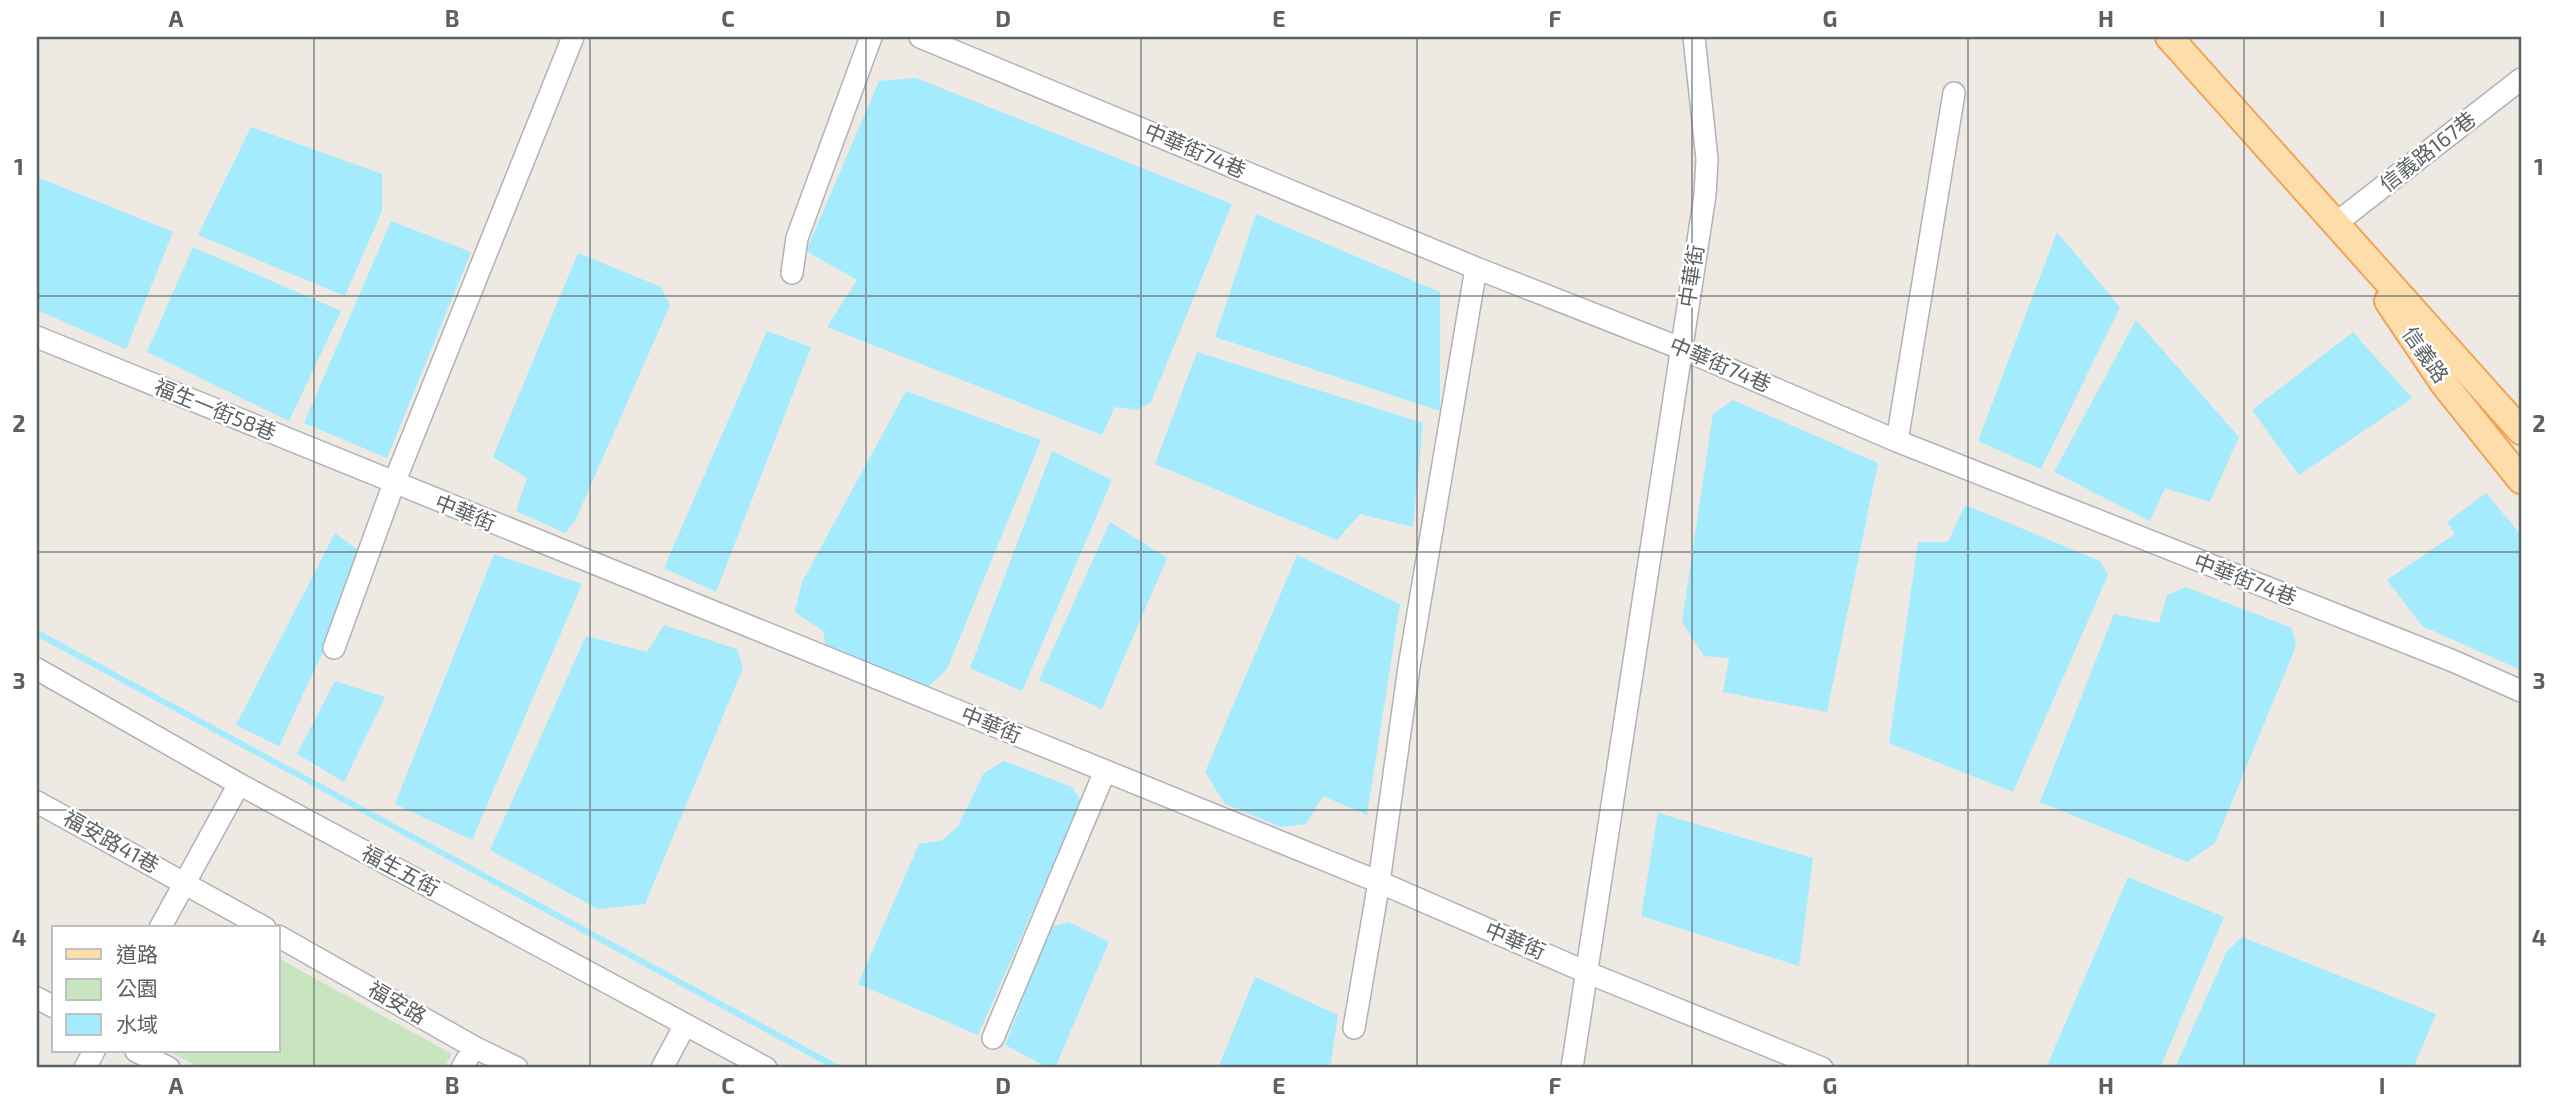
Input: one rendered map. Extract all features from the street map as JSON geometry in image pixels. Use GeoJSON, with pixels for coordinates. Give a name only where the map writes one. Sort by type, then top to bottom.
{"type":"FeatureCollection","features":[{"type":"Feature","properties":{"kind":"main road","name":"信義路"},"geometry":{"type":"LineString","coordinates":[[2169,37],[2521,431]]}},
{"type":"Feature","properties":{"kind":"main road","name":"信義路"},"geometry":{"type":"LineString","coordinates":[[2336,224],[2444,384],[2521,480]]}},
{"type":"Feature","properties":{"kind":"street"},"geometry":{"type":"LineString","coordinates":[[334,648],[394,484],[573,37]]}},
{"type":"Feature","properties":{"kind":"street"},"geometry":{"type":"LineString","coordinates":[[792,273],[797,238],[871,37]]}},
{"type":"Feature","properties":{"kind":"street","name":"中華街74巷"},"geometry":{"type":"LineString","coordinates":[[920,37],[1476,268],[1680,348],[1897,441],[2453,661],[2521,691]]}},
{"type":"Feature","properties":{"kind":"street","name":"中華街"},"geometry":{"type":"LineString","coordinates":[[1572,1068],[1705,195],[1707,159],[1695,37]]}},
{"type":"Feature","properties":{"kind":"street","name":"信義路167巷"},"geometry":{"type":"LineString","coordinates":[[2336,224],[2521,79]]}},
{"type":"Feature","properties":{"kind":"street"},"geometry":{"type":"LineString","coordinates":[[1897,441],[1954,93]]}},
{"type":"Feature","properties":{"kind":"street"},"geometry":{"type":"LineString","coordinates":[[1354,1028],[1380,883],[1409,667],[1476,268]]}},
{"type":"Feature","properties":{"kind":"street","name":"福生一街58巷"},"geometry":{"type":"LineString","coordinates":[[37,337],[394,484]]}},
{"type":"Feature","properties":{"kind":"street","name":"中華街"},"geometry":{"type":"LineString","coordinates":[[394,484],[1380,883],[1810,1066]]}},
{"type":"Feature","properties":{"kind":"street","name":"福生五街"},"geometry":{"type":"LineString","coordinates":[[37,669],[239,784],[766,1068]]}},
{"type":"Feature","properties":{"kind":"street"},"geometry":{"type":"LineString","coordinates":[[993,1038],[1105,771]]}},
{"type":"Feature","properties":{"kind":"street"},"geometry":{"type":"LineString","coordinates":[[161,926],[239,784]]}},
{"type":"Feature","properties":{"kind":"street","name":"福安路41巷"},"geometry":{"type":"LineString","coordinates":[[37,802],[185,883]]}},
{"type":"Feature","properties":{"kind":"street"},"geometry":{"type":"LineString","coordinates":[[185,883],[261,926]]}},
{"type":"Feature","properties":{"kind":"street","name":"福安路"},"geometry":{"type":"LineString","coordinates":[[280,937],[474,1047],[517,1068]]}},
{"type":"Feature","properties":{"kind":"street"},"geometry":{"type":"LineString","coordinates":[[662,1068],[685,1025]]}},
{"type":"Feature","properties":{"kind":"street"},"geometry":{"type":"LineString","coordinates":[[462,1068],[474,1047]]}},
{"type":"Feature","properties":{"kind":"street"},"geometry":{"type":"LineString","coordinates":[[85,1068],[93,1052]]}},
{"type":"Feature","properties":{"kind":"street"},"geometry":{"type":"LineString","coordinates":[[138,1052],[169,1068]]}},
{"type":"Feature","properties":{"kind":"green space"},"geometry":{"type":"Polygon","coordinates":[[[280,959],[452,1054],[444,1068],[200,1068],[171,1052],[280,1052],[280,959]]]}},
{"type":"Feature","properties":{"kind":"water"},"geometry":{"type":"Polygon","coordinates":[[[916,78],[1232,204],[1151,402],[1137,410],[1115,407],[1102,435],[827,327],[857,280],[806,251],[879,81],[916,78]]]}},
{"type":"Feature","properties":{"kind":"water"},"geometry":{"type":"Polygon","coordinates":[[[251,127],[382,174],[382,211],[345,296],[198,235],[251,127]]]}},
{"type":"Feature","properties":{"kind":"water"},"geometry":{"type":"Polygon","coordinates":[[[37,177],[173,232],[126,349],[37,310],[37,177]]]}},
{"type":"Feature","properties":{"kind":"water"},"geometry":{"type":"Polygon","coordinates":[[[1256,214],[1440,292],[1440,411],[1215,337],[1256,214]]]}},
{"type":"Feature","properties":{"kind":"water"},"geometry":{"type":"Polygon","coordinates":[[[391,221],[471,252],[387,458],[304,423],[391,221]]]}},
{"type":"Feature","properties":{"kind":"water"},"geometry":{"type":"Polygon","coordinates":[[[2057,232],[2120,307],[2041,469],[1978,441],[2057,232]]]}},
{"type":"Feature","properties":{"kind":"water"},"geometry":{"type":"Polygon","coordinates":[[[193,247],[341,311],[289,421],[147,352],[193,247]]]}},
{"type":"Feature","properties":{"kind":"water"},"geometry":{"type":"Polygon","coordinates":[[[578,253],[661,287],[670,305],[575,521],[565,533],[516,511],[527,478],[493,457],[578,253]]]}},
{"type":"Feature","properties":{"kind":"water"},"geometry":{"type":"Polygon","coordinates":[[[2136,320],[2239,437],[2210,502],[2165,488],[2150,521],[2054,472],[2136,320]]]}},
{"type":"Feature","properties":{"kind":"water"},"geometry":{"type":"Polygon","coordinates":[[[767,331],[811,347],[716,592],[664,568],[767,331]]]}},
{"type":"Feature","properties":{"kind":"water"},"geometry":{"type":"Polygon","coordinates":[[[2353,332],[2412,398],[2299,475],[2252,410],[2353,332]]]}},
{"type":"Feature","properties":{"kind":"water"},"geometry":{"type":"Polygon","coordinates":[[[1197,352],[1423,423],[1413,527],[1360,514],[1337,540],[1155,464],[1197,352]]]}},
{"type":"Feature","properties":{"kind":"water"},"geometry":{"type":"Polygon","coordinates":[[[906,391],[1041,440],[947,669],[928,687],[826,646],[823,631],[795,612],[802,582],[906,391]]]}},
{"type":"Feature","properties":{"kind":"water"},"geometry":{"type":"Polygon","coordinates":[[[1733,400],[1878,463],[1827,712],[1723,692],[1729,658],[1704,656],[1682,622],[1713,414],[1733,400]]]}},
{"type":"Feature","properties":{"kind":"water"},"geometry":{"type":"Polygon","coordinates":[[[1052,451],[1112,480],[1022,691],[970,668],[1052,451]]]}},
{"type":"Feature","properties":{"kind":"water"},"geometry":{"type":"Polygon","coordinates":[[[2486,493],[2521,535],[2521,670],[2422,626],[2387,580],[2455,534],[2447,522],[2486,493]]]}},
{"type":"Feature","properties":{"kind":"water"},"geometry":{"type":"Polygon","coordinates":[[[1965,505],[2100,561],[2108,575],[2013,792],[1889,743],[1918,542],[1948,542],[1965,505]]]}},
{"type":"Feature","properties":{"kind":"water"},"geometry":{"type":"Polygon","coordinates":[[[1110,522],[1167,558],[1102,709],[1039,680],[1110,522]]]}},
{"type":"Feature","properties":{"kind":"water"},"geometry":{"type":"Polygon","coordinates":[[[335,533],[367,557],[279,746],[236,725],[335,533]]]}},
{"type":"Feature","properties":{"kind":"water"},"geometry":{"type":"Polygon","coordinates":[[[494,554],[582,584],[472,840],[395,804],[494,554]]]}},
{"type":"Feature","properties":{"kind":"water"},"geometry":{"type":"Polygon","coordinates":[[[1297,555],[1400,604],[1367,815],[1323,796],[1306,824],[1281,827],[1225,804],[1205,772],[1297,555]]]}},
{"type":"Feature","properties":{"kind":"water"},"geometry":{"type":"Polygon","coordinates":[[[2186,587],[2292,628],[2296,646],[2215,843],[2187,862],[2040,802],[2114,614],[2159,623],[2167,595],[2186,587]]]}},
{"type":"Feature","properties":{"kind":"water"},"geometry":{"type":"Polygon","coordinates":[[[664,625],[737,649],[743,668],[645,904],[598,909],[490,850],[586,636],[647,652],[664,625]]]}},
{"type":"Feature","properties":{"kind":"water"},"geometry":{"type":"Polygon","coordinates":[[[335,681],[385,697],[344,782],[297,754],[335,681]]]}},
{"type":"Feature","properties":{"kind":"water"},"geometry":{"type":"Polygon","coordinates":[[[1004,761],[1072,787],[1081,801],[978,1035],[858,984],[919,844],[943,840],[958,826],[984,773],[1004,761]]]}},
{"type":"Feature","properties":{"kind":"water"},"geometry":{"type":"Polygon","coordinates":[[[1658,813],[1813,858],[1799,966],[1641,916],[1658,813]]]}},
{"type":"Feature","properties":{"kind":"water"},"geometry":{"type":"Polygon","coordinates":[[[2128,877],[2224,917],[2160,1068],[2046,1068],[2128,877]]]}},
{"type":"Feature","properties":{"kind":"water"},"geometry":{"type":"Polygon","coordinates":[[[1069,922],[1109,942],[1055,1068],[1049,1068],[1005,1045],[1051,927],[1069,922]]]}},
{"type":"Feature","properties":{"kind":"water"},"geometry":{"type":"Polygon","coordinates":[[[2242,937],[2436,1014],[2413,1068],[2175,1068],[2227,951],[2242,937]]]}},
{"type":"Feature","properties":{"kind":"water"},"geometry":{"type":"Polygon","coordinates":[[[1255,977],[1338,1015],[1330,1068],[1218,1068],[1255,977]]]}},
{"type":"Feature","properties":{"kind":"waterway"},"geometry":{"type":"LineString","coordinates":[[37,633],[838,1068]]}}]}
